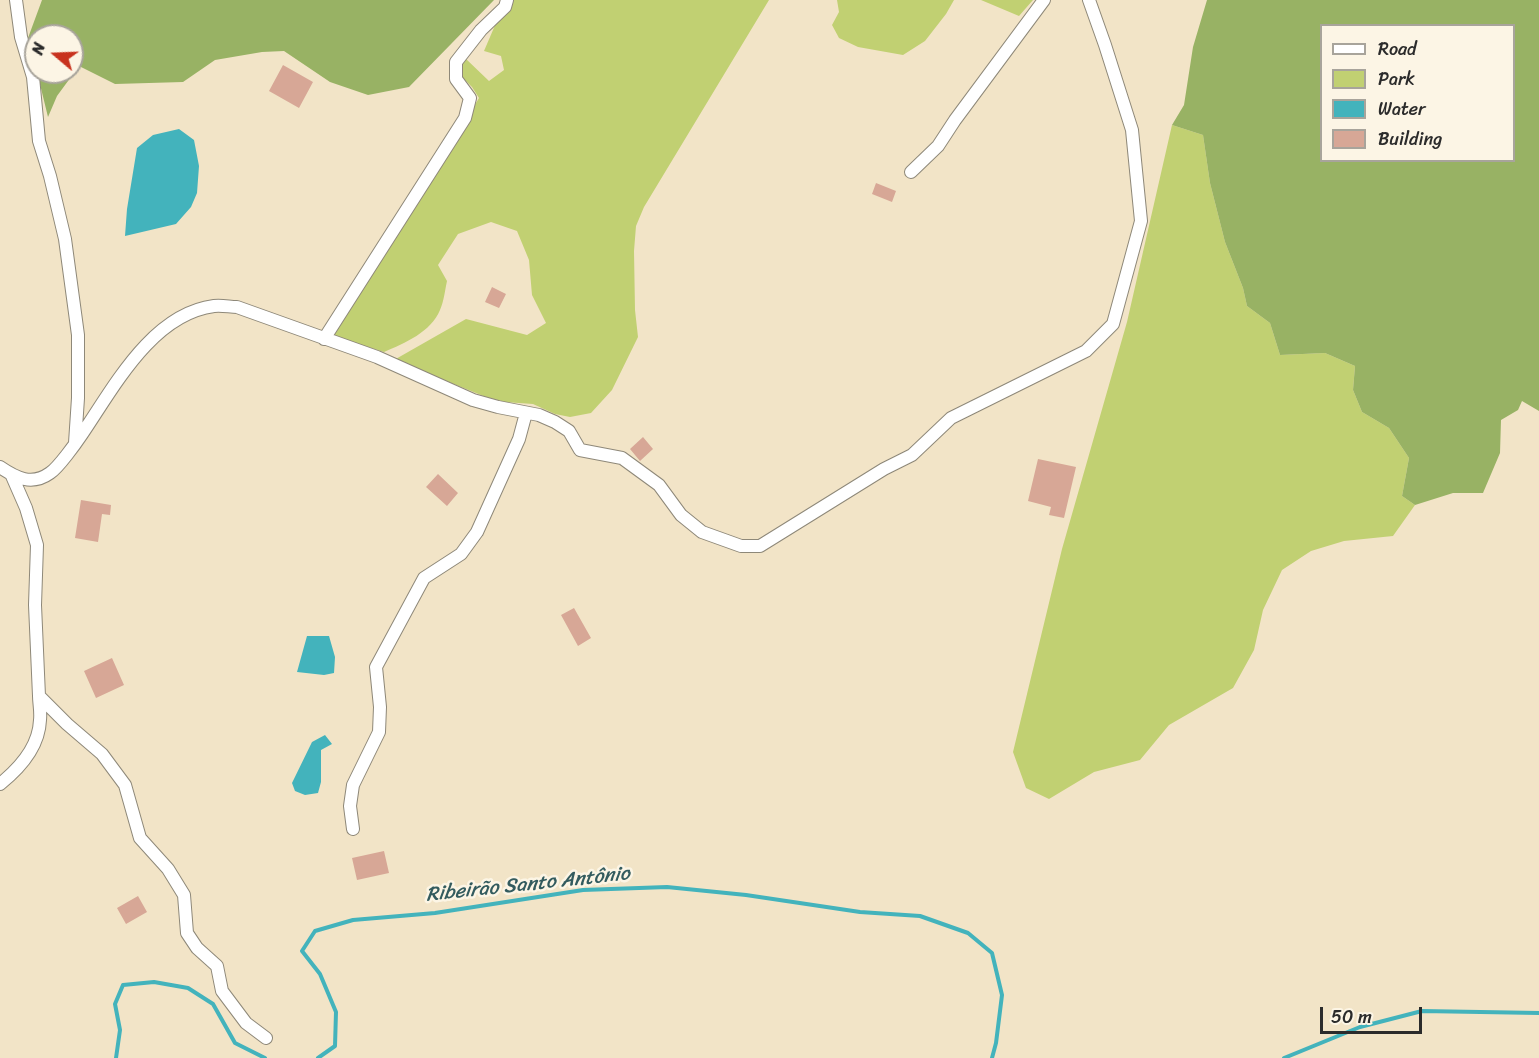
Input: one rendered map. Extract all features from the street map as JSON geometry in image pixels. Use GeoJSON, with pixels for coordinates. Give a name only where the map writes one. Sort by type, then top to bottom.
{"type":"FeatureCollection","features":[{"type":"Feature","properties":{"kind":"street"},"geometry":{"type":"LineString","coordinates":[[16,0],[21,37],[33,77],[39,141],[50,176],[67,249],[78,335],[75,444]]}},
{"type":"Feature","properties":{"kind":"street"},"geometry":{"type":"LineString","coordinates":[[324,339],[465,118],[470,98],[456,78],[456,62],[481,30],[505,7],[507,0]]}},
{"type":"Feature","properties":{"kind":"street"},"geometry":{"type":"LineString","coordinates":[[911,172],[938,146],[1044,0]]}},
{"type":"Feature","properties":{"kind":"street"},"geometry":{"type":"LineString","coordinates":[[0,467],[12,476],[24,480],[36,479],[51,473],[75,444],[138,352],[173,321],[193,312],[215,306],[237,308],[377,357],[473,400],[539,415],[555,422],[569,431],[580,450],[622,458],[659,485],[681,515],[702,532],[741,546],[760,546],[884,469],[912,455],[951,418],[1086,351],[1113,324],[1141,221],[1132,130],[1089,0]]}},
{"type":"Feature","properties":{"kind":"street"},"geometry":{"type":"LineString","coordinates":[[353,829],[350,806],[353,785],[379,732],[380,707],[376,667],[424,578],[460,554],[477,532],[519,439],[526,413]]}},
{"type":"Feature","properties":{"kind":"street"},"geometry":{"type":"LineString","coordinates":[[0,784],[13,774],[34,747],[40,720],[35,606],[37,545],[26,508],[12,476]]}},
{"type":"Feature","properties":{"kind":"street"},"geometry":{"type":"LineString","coordinates":[[39,696],[102,754],[125,785],[140,838],[168,869],[184,895],[187,933],[197,948],[218,966],[222,991],[246,1023],[266,1038]]}},
{"type":"Feature","properties":{"kind":"green space"},"geometry":{"type":"Polygon","coordinates":[[[42,0],[494,0],[409,87],[368,95],[330,82],[284,51],[262,52],[215,60],[183,82],[115,84],[84,68],[84,24],[33,24],[42,0]]]}},
{"type":"Feature","properties":{"kind":"green space"},"geometry":{"type":"Polygon","coordinates":[[[509,0],[769,0],[644,207],[636,226],[635,310],[638,337],[612,390],[591,413],[570,417],[555,414],[533,404],[505,402],[486,397],[394,360],[466,319],[527,335],[546,323],[532,295],[529,260],[517,231],[491,222],[458,234],[438,265],[447,281],[440,310],[424,331],[384,352],[329,335],[391,243],[479,98],[461,76],[460,63],[465,58],[489,81],[504,70],[501,56],[484,51],[509,0]]]}},
{"type":"Feature","properties":{"kind":"green space"},"geometry":{"type":"Polygon","coordinates":[[[837,0],[954,0],[925,41],[903,55],[858,47],[839,38],[832,25],[839,12],[837,0]]]}},
{"type":"Feature","properties":{"kind":"green space"},"geometry":{"type":"Polygon","coordinates":[[[981,0],[1033,0],[1019,16],[981,0]]]}},
{"type":"Feature","properties":{"kind":"green space"},"geometry":{"type":"Polygon","coordinates":[[[1207,0],[1539,0],[1539,411],[1522,401],[1518,410],[1501,420],[1500,453],[1483,493],[1453,493],[1415,505],[1402,496],[1409,458],[1389,428],[1362,412],[1353,390],[1355,366],[1325,353],[1280,355],[1270,323],[1247,306],[1243,288],[1225,242],[1210,183],[1203,135],[1172,125],[1184,105],[1193,47],[1207,0]]]}},
{"type":"Feature","properties":{"kind":"green space"},"geometry":{"type":"Polygon","coordinates":[[[40,84],[66,84],[57,96],[48,117],[40,84]]]}},
{"type":"Feature","properties":{"kind":"green space"},"geometry":{"type":"Polygon","coordinates":[[[1172,125],[1203,135],[1210,183],[1225,242],[1243,288],[1247,306],[1270,323],[1280,355],[1325,353],[1355,366],[1353,390],[1362,412],[1389,428],[1409,458],[1402,496],[1415,505],[1393,536],[1344,541],[1311,551],[1282,570],[1263,610],[1254,650],[1233,688],[1169,725],[1140,760],[1094,772],[1049,799],[1026,788],[1013,752],[1062,549],[1127,322],[1172,125]]]}},
{"type":"Feature","properties":{"kind":"water"},"geometry":{"type":"Polygon","coordinates":[[[179,129],[194,140],[199,166],[197,193],[191,207],[176,224],[125,236],[137,148],[153,135],[179,129]]]}},
{"type":"Feature","properties":{"kind":"water"},"geometry":{"type":"Polygon","coordinates":[[[307,636],[329,636],[335,657],[334,673],[324,675],[297,672],[307,636]]]}},
{"type":"Feature","properties":{"kind":"water"},"geometry":{"type":"Polygon","coordinates":[[[325,735],[332,744],[321,750],[321,782],[318,793],[305,795],[295,791],[292,783],[312,742],[325,735]]]}},
{"type":"Feature","properties":{"kind":"building"},"geometry":{"type":"Polygon","coordinates":[[[283,65],[313,82],[299,108],[269,91],[283,65]]]}},
{"type":"Feature","properties":{"kind":"building"},"geometry":{"type":"Polygon","coordinates":[[[876,183],[896,191],[892,202],[872,194],[876,183]]]}},
{"type":"Feature","properties":{"kind":"building"},"geometry":{"type":"Polygon","coordinates":[[[492,287],[506,294],[499,308],[485,302],[492,287]]]}},
{"type":"Feature","properties":{"kind":"building"},"geometry":{"type":"Polygon","coordinates":[[[643,437],[653,449],[640,461],[630,449],[643,437]]]}},
{"type":"Feature","properties":{"kind":"building"},"geometry":{"type":"Polygon","coordinates":[[[1038,459],[1076,467],[1064,518],[1049,515],[1051,507],[1028,501],[1038,459]]]}},
{"type":"Feature","properties":{"kind":"building"},"geometry":{"type":"Polygon","coordinates":[[[438,474],[458,493],[447,506],[426,487],[438,474]]]}},
{"type":"Feature","properties":{"kind":"building"},"geometry":{"type":"Polygon","coordinates":[[[81,500],[111,505],[110,515],[102,514],[98,542],[75,538],[81,500]]]}},
{"type":"Feature","properties":{"kind":"building"},"geometry":{"type":"Polygon","coordinates":[[[574,608],[591,638],[578,646],[561,615],[574,608]]]}},
{"type":"Feature","properties":{"kind":"building"},"geometry":{"type":"Polygon","coordinates":[[[112,658],[124,685],[96,698],[84,671],[112,658]]]}},
{"type":"Feature","properties":{"kind":"building"},"geometry":{"type":"Polygon","coordinates":[[[384,851],[389,873],[357,880],[352,858],[384,851]]]}},
{"type":"Feature","properties":{"kind":"building"},"geometry":{"type":"Polygon","coordinates":[[[138,896],[147,912],[126,924],[117,908],[138,896]]]}},
{"type":"Feature","properties":{"kind":"waterway","name":"Ribeirão Santo Antônio"},"geometry":{"type":"LineString","coordinates":[[318,1058],[335,1046],[336,1012],[320,974],[302,951],[315,931],[353,920],[435,913],[583,890],[667,887],[746,895],[860,912],[920,916],[968,933],[992,953],[1002,995],[992,1058]]}},
{"type":"Feature","properties":{"kind":"waterway","name":"Ribeirão Santo Antônio"},"geometry":{"type":"LineString","coordinates":[[116,1058],[120,1030],[115,1004],[123,985],[154,982],[188,988],[213,1004],[235,1043],[265,1058]]}},
{"type":"Feature","properties":{"kind":"waterway","name":"Ribeirão Santo Antônio"},"geometry":{"type":"LineString","coordinates":[[1284,1058],[1360,1027],[1422,1011],[1539,1013]]}}]}
